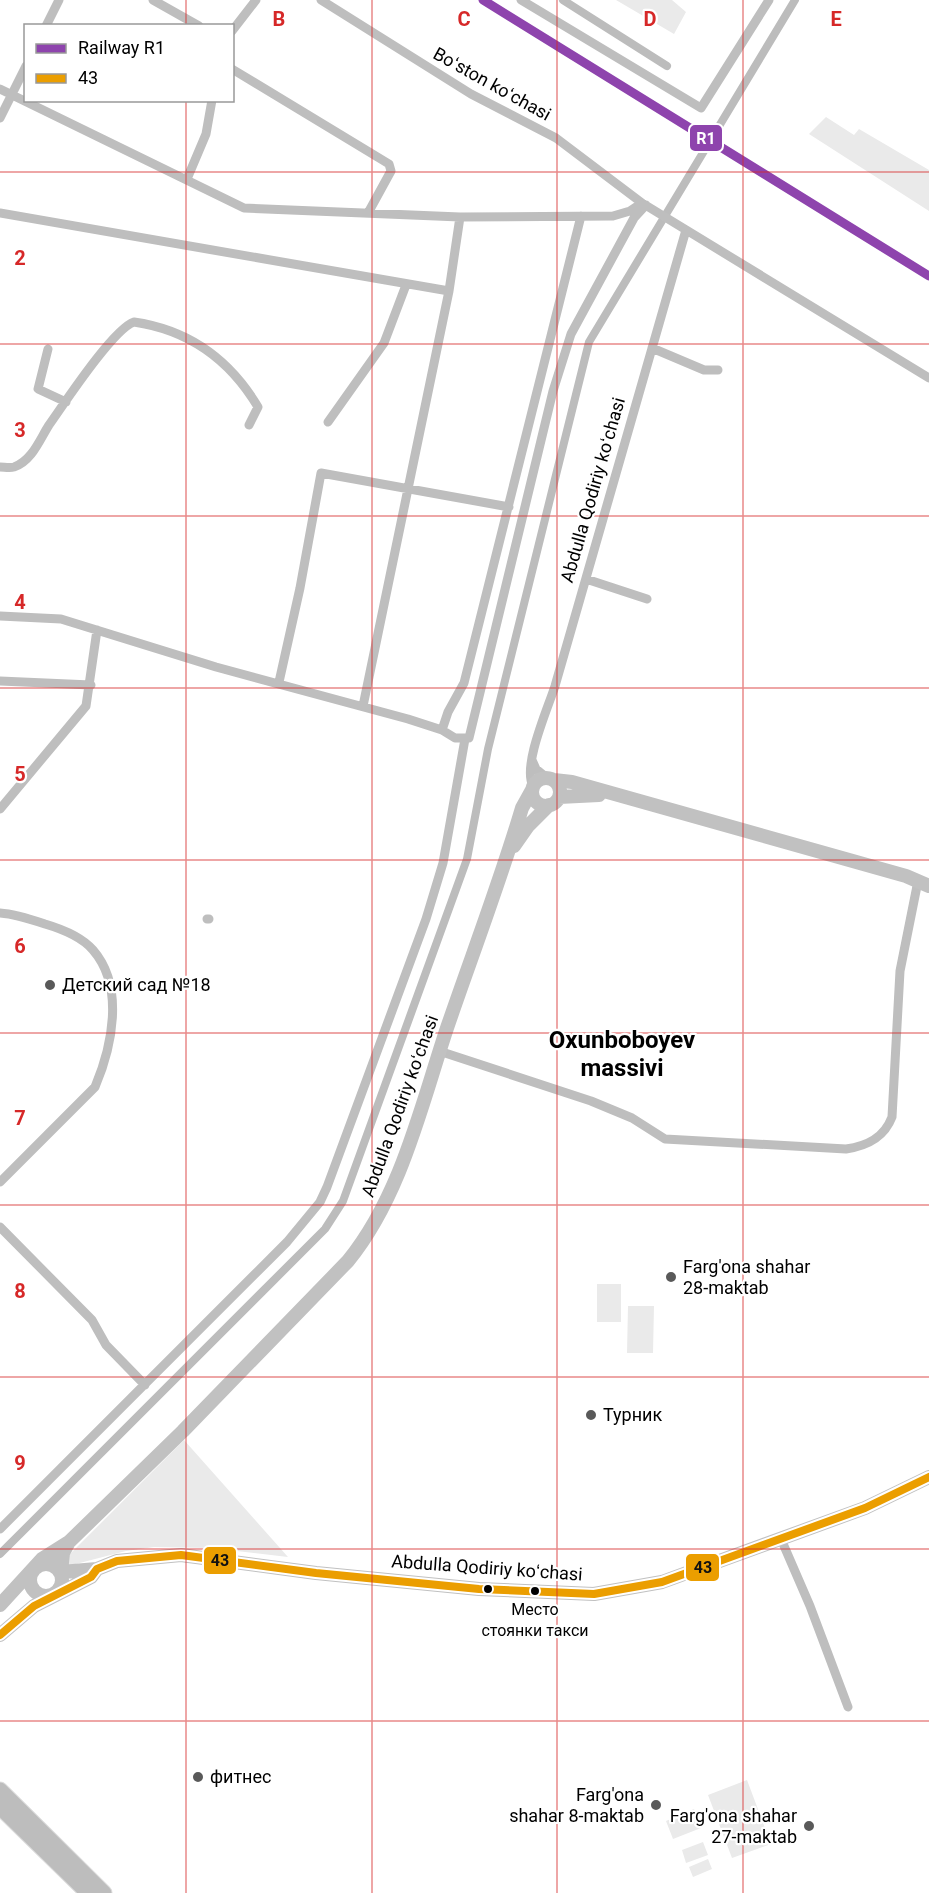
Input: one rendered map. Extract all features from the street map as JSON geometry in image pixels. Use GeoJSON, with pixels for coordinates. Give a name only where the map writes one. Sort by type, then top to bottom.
{"type":"FeatureCollection","features":[{"type":"Feature","properties":{"kind":"main road"},"geometry":{"type":"LineString","coordinates":[[0,1790],[104,1893]]}},
{"type":"Feature","properties":{"kind":"main road"},"geometry":{"type":"LineString","coordinates":[[0,1807],[88,1893]]}},
{"type":"Feature","properties":{"kind":"street"},"geometry":{"type":"LineString","coordinates":[[47,24],[59,0]]}},
{"type":"Feature","properties":{"kind":"street"},"geometry":{"type":"LineString","coordinates":[[153,0],[195,24]]}},
{"type":"Feature","properties":{"kind":"street"},"geometry":{"type":"LineString","coordinates":[[234,28],[256,0]]}},
{"type":"Feature","properties":{"kind":"street","name":"Boʻston koʻchasi"},"geometry":{"type":"LineString","coordinates":[[321,0],[471,94],[556,138],[648,206],[929,378]]}},
{"type":"Feature","properties":{"kind":"street"},"geometry":{"type":"LineString","coordinates":[[521,0],[701,108],[769,0]]}},
{"type":"Feature","properties":{"kind":"street"},"geometry":{"type":"LineString","coordinates":[[0,118],[24,70]]}},
{"type":"Feature","properties":{"kind":"street"},"geometry":{"type":"LineString","coordinates":[[234,70],[389,164],[391,171],[368,213]]}},
{"type":"Feature","properties":{"kind":"street"},"geometry":{"type":"LineString","coordinates":[[0,89],[24,100]]}},
{"type":"Feature","properties":{"kind":"street"},"geometry":{"type":"LineString","coordinates":[[28,102],[244,208],[460,217],[613,216],[648,206]]}},
{"type":"Feature","properties":{"kind":"street"},"geometry":{"type":"LineString","coordinates":[[187,179],[206,134],[212,102]]}},
{"type":"Feature","properties":{"kind":"street"},"geometry":{"type":"LineString","coordinates":[[0,1528],[287,1242],[320,1202],[426,919],[443,863],[469,738],[553,391],[571,334],[634,218],[648,206]]}},
{"type":"Feature","properties":{"kind":"street"},"geometry":{"type":"LineString","coordinates":[[0,213],[449,291]]}},
{"type":"Feature","properties":{"kind":"street"},"geometry":{"type":"LineString","coordinates":[[442,730],[448,712],[464,683],[581,216]]}},
{"type":"Feature","properties":{"kind":"street"},"geometry":{"type":"LineString","coordinates":[[363,706],[449,291],[460,217]]}},
{"type":"Feature","properties":{"kind":"street","name":"Abdulla Qodiriy koʻchasi"},"geometry":{"type":"LineString","coordinates":[[0,1605],[42,1559],[69,1542],[183,1431],[348,1261],[367,1238],[394,1179],[508,855],[522,808],[532,788],[530,777],[532,760],[686,230]]}},
{"type":"Feature","properties":{"kind":"street"},"geometry":{"type":"LineString","coordinates":[[328,422],[384,343],[406,285]]}},
{"type":"Feature","properties":{"kind":"street"},"geometry":{"type":"LineString","coordinates":[[0,467],[14,467],[32,454],[66,402],[126,325],[134,322],[204,347],[225,363],[238,377],[258,407],[249,424]]}},
{"type":"Feature","properties":{"kind":"street"},"geometry":{"type":"LineString","coordinates":[[652,348],[704,370],[718,370]]}},
{"type":"Feature","properties":{"kind":"street"},"geometry":{"type":"LineString","coordinates":[[48,349],[37,386],[40,391],[66,402]]}},
{"type":"Feature","properties":{"kind":"street"},"geometry":{"type":"LineString","coordinates":[[279,682],[300,588],[321,473],[509,507]]}},
{"type":"Feature","properties":{"kind":"street"},"geometry":{"type":"LineString","coordinates":[[586,579],[647,599]]}},
{"type":"Feature","properties":{"kind":"street"},"geometry":{"type":"LineString","coordinates":[[0,616],[61,619],[216,667],[363,706],[442,730],[455,738],[469,738]]}},
{"type":"Feature","properties":{"kind":"street"},"geometry":{"type":"LineString","coordinates":[[0,809],[86,706],[91,685],[97,630]]}},
{"type":"Feature","properties":{"kind":"street"},"geometry":{"type":"LineString","coordinates":[[0,681],[91,685]]}},
{"type":"Feature","properties":{"kind":"street"},"geometry":{"type":"LineString","coordinates":[[532,760],[536,769],[559,788],[554,801]]}},
{"type":"Feature","properties":{"kind":"street"},"geometry":{"type":"LineString","coordinates":[[439,1051],[591,1101],[632,1118],[665,1139],[846,1149],[863,1145],[880,1137],[892,1117],[900,971],[924,884],[906,876],[607,794],[572,782],[539,780],[532,788],[536,802],[607,794]]}},
{"type":"Feature","properties":{"kind":"street","name":"Abdulla Qodiriy koʻchasi"},"geometry":{"type":"LineString","coordinates":[[508,855],[528,826],[554,801]]}},
{"type":"Feature","properties":{"kind":"street"},"geometry":{"type":"LineString","coordinates":[[0,913],[70,933],[92,949],[105,973],[112,1002],[112,1022],[107,1051],[95,1087],[0,1182]]}},
{"type":"Feature","properties":{"kind":"street"},"geometry":{"type":"LineString","coordinates":[[0,1227],[92,1320],[106,1345],[145,1385]]}},
{"type":"Feature","properties":{"kind":"street","name":"Abdulla Qodiriy koʻchasi"},"geometry":{"type":"LineString","coordinates":[[61,1572],[97,1569],[117,1561],[181,1555],[316,1573],[479,1589],[594,1594],[662,1582],[865,1508],[929,1477]]}},
{"type":"Feature","properties":{"kind":"street"},"geometry":{"type":"LineString","coordinates":[[782,1539],[848,1707]]}},
{"type":"Feature","properties":{"kind":"street"},"geometry":{"type":"LineString","coordinates":[[61,1572],[47,1563],[33,1570],[30,1580],[34,1590],[43,1596],[55,1595],[63,1582],[61,1572],[63,1553],[69,1542]]}},
{"type":"Feature","properties":{"kind":"street","name":"Abdulla Qodiriy koʻchasi"},"geometry":{"type":"LineString","coordinates":[[0,1635],[15,1620],[55,1595],[91,1577],[97,1569]]}},
{"type":"Feature","properties":{"kind":"shaded area"},"geometry":{"type":"Polygon","coordinates":[[[616,0],[672,0],[686,12],[674,34],[616,0]]]}},
{"type":"Feature","properties":{"kind":"shaded area"},"geometry":{"type":"Polygon","coordinates":[[[826,117],[854,135],[859,129],[929,170],[929,211],[809,134],[826,117]]]}},
{"type":"Feature","properties":{"kind":"shaded area"},"geometry":{"type":"Polygon","coordinates":[[[597,1284],[621,1284],[621,1322],[597,1322],[597,1284]]]}},
{"type":"Feature","properties":{"kind":"shaded area"},"geometry":{"type":"Polygon","coordinates":[[[628,1306],[654,1306],[653,1353],[627,1353],[628,1306]]]}},
{"type":"Feature","properties":{"kind":"shaded area"},"geometry":{"type":"Polygon","coordinates":[[[184,1440],[288,1557],[211,1548],[154,1547],[126,1551],[68,1566],[67,1557],[184,1440]]]}},
{"type":"Feature","properties":{"kind":"shaded area"},"geometry":{"type":"Polygon","coordinates":[[[747,1780],[771,1844],[732,1858],[708,1795],[747,1780]]]}},
{"type":"Feature","properties":{"kind":"shaded area"},"geometry":{"type":"Polygon","coordinates":[[[694,1809],[701,1828],[673,1839],[666,1821],[694,1809]]]}},
{"type":"Feature","properties":{"kind":"shaded area"},"geometry":{"type":"Polygon","coordinates":[[[703,1842],[708,1855],[686,1863],[682,1850],[703,1842]]]}},
{"type":"Feature","properties":{"kind":"shaded area"},"geometry":{"type":"Polygon","coordinates":[[[708,1859],[712,1869],[693,1877],[689,1867],[708,1859]]]}},
{"type":"Feature","properties":{"kind":"waterway"},"geometry":{"type":"LineString","coordinates":[[563,0],[667,66]]}},
{"type":"Feature","properties":{"kind":"waterway"},"geometry":{"type":"LineString","coordinates":[[0,1554],[325,1229],[343,1201],[467,859],[488,749],[589,342],[795,0]]}},
{"type":"Feature","properties":{"kind":"rail line","name":"R1"},"geometry":{"type":"LineString","coordinates":[[483,0],[929,276]]}},
{"type":"Feature","properties":{"kind":"transit line","name":"43"},"geometry":{"type":"LineString","coordinates":[[0,1635],[34,1606],[91,1577],[97,1569],[117,1561],[181,1555],[316,1573],[479,1589],[594,1594],[662,1582],[865,1508],[929,1477]]}},
{"type":"Feature","properties":{"kind":"place","name":"Детский сад №18"},"geometry":{"type":"Point","coordinates":[50,985]}},
{"type":"Feature","properties":{"kind":"place","name":"Farg'ona shahar 28-maktab"},"geometry":{"type":"Point","coordinates":[671,1277]}},
{"type":"Feature","properties":{"kind":"place","name":"Турник"},"geometry":{"type":"Point","coordinates":[591,1415]}},
{"type":"Feature","properties":{"kind":"place","name":"Место стоянки такси"},"geometry":{"type":"Point","coordinates":[535,1591]}},
{"type":"Feature","properties":{"kind":"place","name":"фитнес"},"geometry":{"type":"Point","coordinates":[198,1777]}},
{"type":"Feature","properties":{"kind":"place","name":"Farg'ona shahar 8-maktab"},"geometry":{"type":"Point","coordinates":[656,1805]}},
{"type":"Feature","properties":{"kind":"place","name":"Farg'ona shahar 27-maktab"},"geometry":{"type":"Point","coordinates":[809,1826]}},
{"type":"Feature","properties":{"kind":"district","name":"Oxunboboyev massivi"},"geometry":{"type":"Point","coordinates":[622,1054]}}]}
